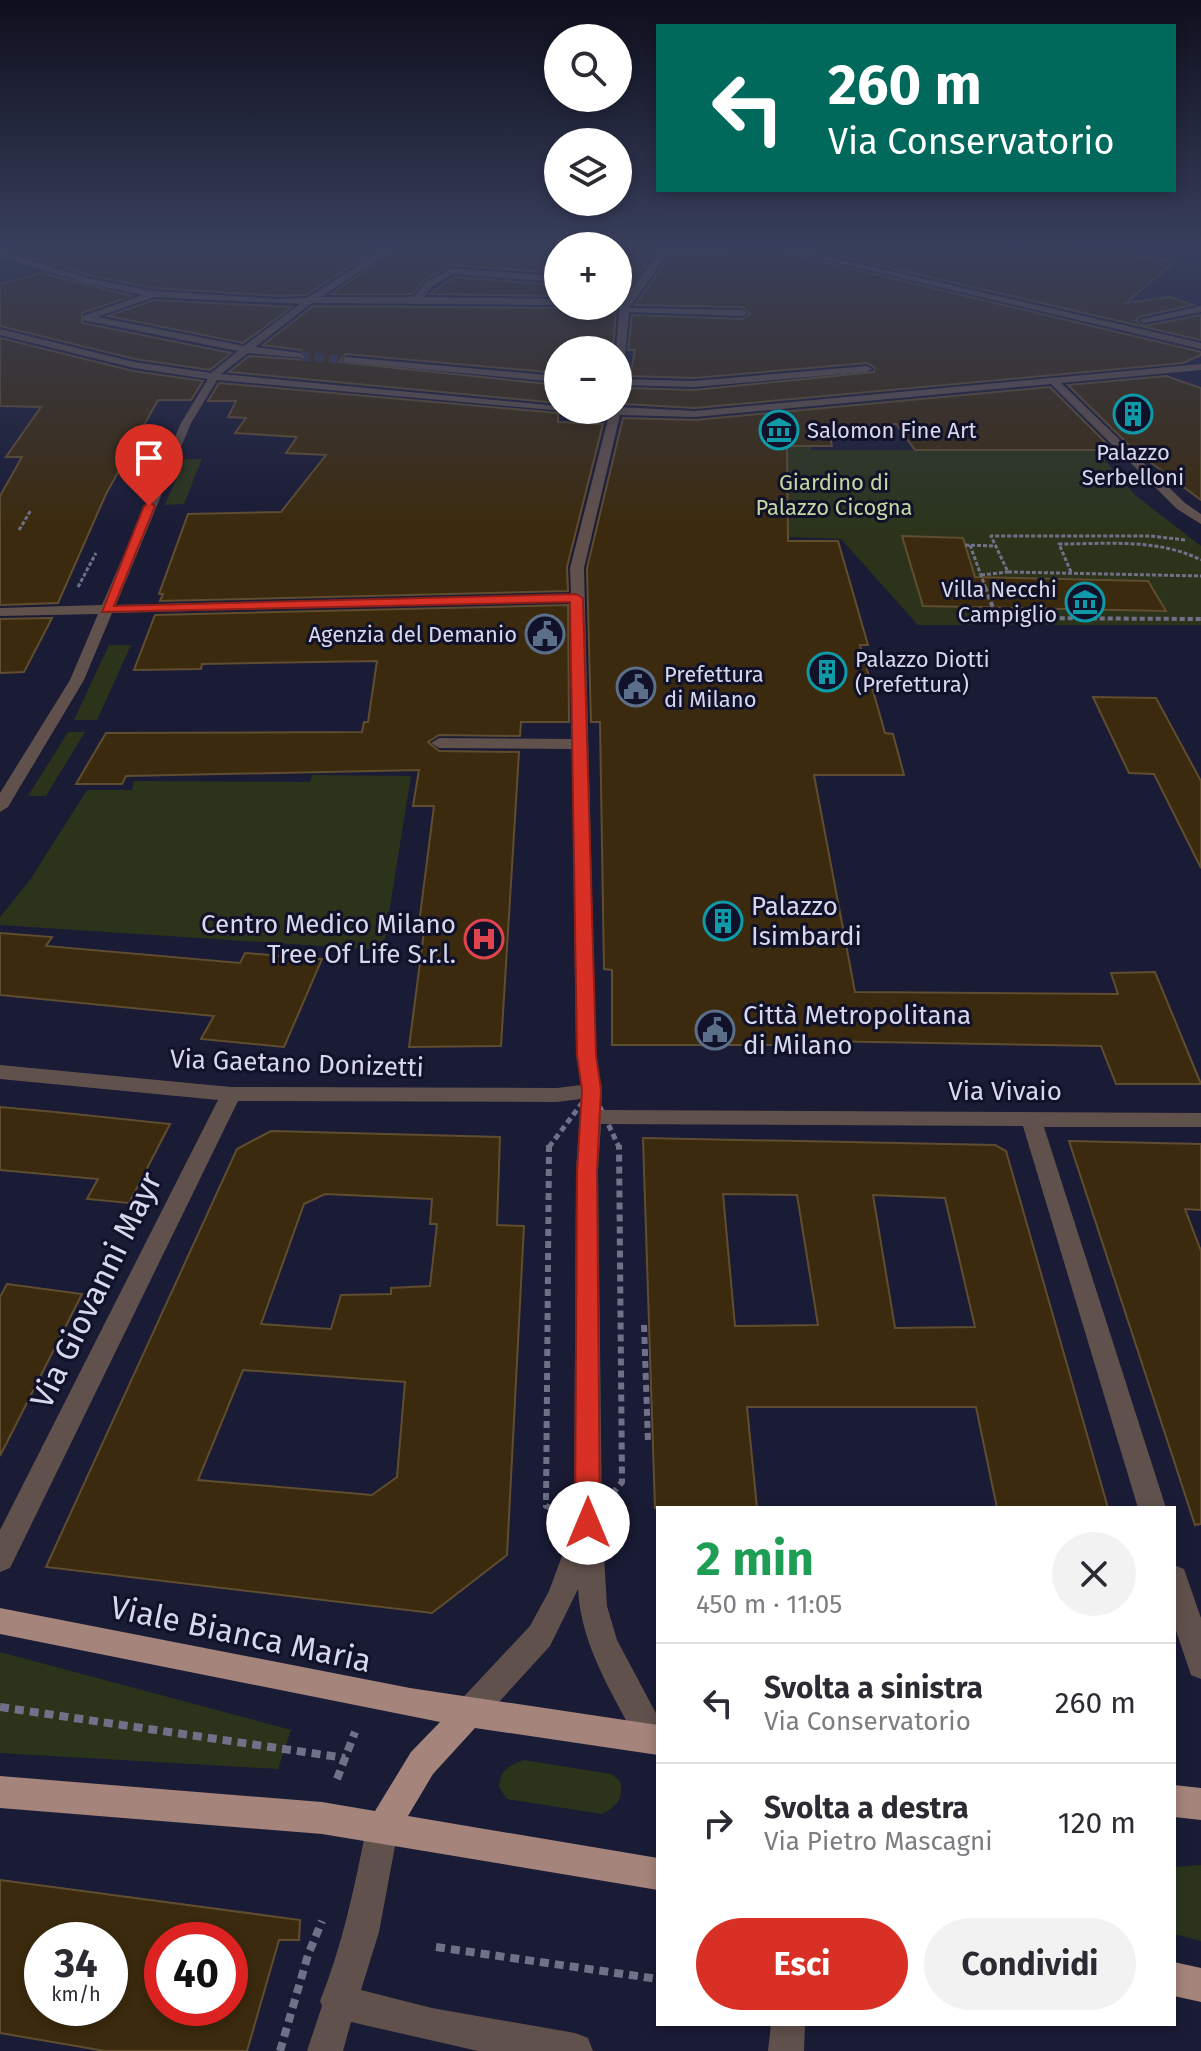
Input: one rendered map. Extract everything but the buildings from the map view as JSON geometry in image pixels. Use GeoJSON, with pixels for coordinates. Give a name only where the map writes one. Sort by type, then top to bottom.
{"type":"FeatureCollection","features":[{"type":"Feature","properties":{"kind":"main road","name":"Viale Bianca Maria"},"geometry":{"type":"LineString","coordinates":[[0,1621],[467,1715],[656,1744]]}},
{"type":"Feature","properties":{"kind":"main road"},"geometry":{"type":"LineString","coordinates":[[382,1830],[422,1763],[467,1715]]}},
{"type":"Feature","properties":{"kind":"main road"},"geometry":{"type":"LineString","coordinates":[[0,1792],[278,1813],[656,1874]]}},
{"type":"Feature","properties":{"kind":"main road"},"geometry":{"type":"LineString","coordinates":[[1176,1801],[1201,1804]]}},
{"type":"Feature","properties":{"kind":"main road"},"geometry":{"type":"LineString","coordinates":[[1176,1979],[1201,1985]]}},
{"type":"Feature","properties":{"kind":"street"},"geometry":{"type":"LineString","coordinates":[[31,340],[134,365],[544,408]]}},
{"type":"Feature","properties":{"kind":"street"},"geometry":{"type":"LineString","coordinates":[[198,340],[301,356]]}},
{"type":"Feature","properties":{"kind":"street"},"geometry":{"type":"LineString","coordinates":[[1,804],[77,680],[186,423],[216,375],[256,340]]}},
{"type":"Feature","properties":{"kind":"street"},"geometry":{"type":"LineString","coordinates":[[1174,340],[1201,346]]}},
{"type":"Feature","properties":{"kind":"street"},"geometry":{"type":"LineString","coordinates":[[346,360],[544,378]]}},
{"type":"Feature","properties":{"kind":"street"},"geometry":{"type":"LineString","coordinates":[[632,412],[695,414],[1055,383],[1201,367]]}},
{"type":"Feature","properties":{"kind":"street"},"geometry":{"type":"LineString","coordinates":[[632,380],[694,384],[867,369]]}},
{"type":"Feature","properties":{"kind":"street"},"geometry":{"type":"LineString","coordinates":[[1055,383],[1181,506],[1201,520]]}},
{"type":"Feature","properties":{"kind":"street"},"geometry":{"type":"LineString","coordinates":[[613,424],[579,556],[576,598],[586,1055],[592,1090],[589,1117],[588,1523],[593,1606],[603,1644],[656,1744]]}},
{"type":"Feature","properties":{"kind":"street"},"geometry":{"type":"LineString","coordinates":[[0,612],[576,598]]}},
{"type":"Feature","properties":{"kind":"street"},"geometry":{"type":"LineString","coordinates":[[439,743],[579,744]]}},
{"type":"Feature","properties":{"kind":"street","name":"Via Gaetano Donizetti"},"geometry":{"type":"LineString","coordinates":[[0,1072],[231,1094],[557,1095],[592,1090]]}},
{"type":"Feature","properties":{"kind":"street","name":"Via Giovanni Mayr"},"geometry":{"type":"LineString","coordinates":[[0,1559],[231,1094]]}},
{"type":"Feature","properties":{"kind":"street","name":"Via Vivaio"},"geometry":{"type":"LineString","coordinates":[[589,1117],[1201,1120]]}},
{"type":"Feature","properties":{"kind":"street"},"geometry":{"type":"LineString","coordinates":[[1031,1119],[1151,1506]]}},
{"type":"Feature","properties":{"kind":"street"},"geometry":{"type":"LineString","coordinates":[[467,1715],[540,1636],[561,1596],[588,1523]]}},
{"type":"Feature","properties":{"kind":"street"},"geometry":{"type":"LineString","coordinates":[[1176,1584],[1201,1665]]}},
{"type":"Feature","properties":{"kind":"street"},"geometry":{"type":"LineString","coordinates":[[325,2051],[337,2001],[362,1932],[382,1830]]}},
{"type":"Feature","properties":{"kind":"street"},"geometry":{"type":"LineString","coordinates":[[337,2001],[432,2025],[575,2051]]}},
{"type":"Feature","properties":{"kind":"street"},"geometry":{"type":"LineString","coordinates":[[786,2051],[788,2026]]}},
{"type":"Feature","properties":{"kind":"path"},"geometry":{"type":"LineString","coordinates":[[28,528],[19,529],[31,510]]}},
{"type":"Feature","properties":{"kind":"path"},"geometry":{"type":"LineString","coordinates":[[1008,572],[991,536],[1151,536],[1196,542]]}},
{"type":"Feature","properties":{"kind":"path"},"geometry":{"type":"LineString","coordinates":[[1071,573],[1059,544],[1153,546],[1201,560]]}},
{"type":"Feature","properties":{"kind":"path"},"geometry":{"type":"LineString","coordinates":[[996,546],[968,545],[997,618],[1201,619]]}},
{"type":"Feature","properties":{"kind":"path"},"geometry":{"type":"LineString","coordinates":[[76,593],[96,553]]}},
{"type":"Feature","properties":{"kind":"path"},"geometry":{"type":"LineString","coordinates":[[981,575],[1008,572],[1201,576]]}},
{"type":"Feature","properties":{"kind":"path"},"geometry":{"type":"LineString","coordinates":[[644,1325],[648,1442]]}},
{"type":"Feature","properties":{"kind":"path"},"geometry":{"type":"LineString","coordinates":[[0,1707],[345,1758]]}},
{"type":"Feature","properties":{"kind":"path"},"geometry":{"type":"LineString","coordinates":[[337,1779],[355,1732]]}},
{"type":"Feature","properties":{"kind":"path"},"geometry":{"type":"LineString","coordinates":[[436,1947],[656,1979]]}},
{"type":"Feature","properties":{"kind":"green space","name":"Giardino di Palazzo Cicogna"},"geometry":{"type":"Polygon","coordinates":[[[1008,433],[1024,451],[1096,450],[1135,495],[1201,546],[1201,625],[918,625],[841,539],[788,537],[787,447],[811,446],[811,450],[955,450],[1008,433]]]}},
{"type":"Feature","properties":{"kind":"green space"},"geometry":{"type":"Polygon","coordinates":[[[184,459],[202,459],[184,504],[165,505],[184,459]]]}},
{"type":"Feature","properties":{"kind":"green space"},"geometry":{"type":"Polygon","coordinates":[[[109,645],[131,645],[97,720],[74,720],[109,645]]]}},
{"type":"Feature","properties":{"kind":"green space"},"geometry":{"type":"Polygon","coordinates":[[[68,732],[85,732],[46,796],[28,796],[68,732]]]}},
{"type":"Feature","properties":{"kind":"green space"},"geometry":{"type":"Polygon","coordinates":[[[312,775],[411,776],[383,950],[0,925],[0,917],[30,880],[87,790],[132,790],[134,781],[310,782],[312,775]]]}},
{"type":"Feature","properties":{"kind":"green space"},"geometry":{"type":"Polygon","coordinates":[[[0,1652],[291,1730],[278,1769],[0,1753],[0,1652]]]}},
{"type":"Feature","properties":{"kind":"green space"},"geometry":{"type":"Polygon","coordinates":[[[524,1760],[611,1774],[620,1781],[620,1797],[602,1814],[507,1799],[499,1787],[502,1776],[510,1766],[524,1760]]]}},
{"type":"Feature","properties":{"kind":"green space"},"geometry":{"type":"Polygon","coordinates":[[[1201,1865],[1201,1941],[1176,1935],[1176,1867],[1201,1865]]]}},
{"type":"Feature","properties":{"kind":"tunnel"},"geometry":{"type":"LineString","coordinates":[[301,356],[346,360]]}},
{"type":"Feature","properties":{"kind":"place","name":"Palazzo Serbelloni"},"geometry":{"type":"Point","coordinates":[1133,414]}},
{"type":"Feature","properties":{"kind":"place","name":"Salomon Fine Art"},"geometry":{"type":"Point","coordinates":[779,430]}},
{"type":"Feature","properties":{"kind":"place","name":"Villa Necchi Campiglio"},"geometry":{"type":"Point","coordinates":[1085,602]}},
{"type":"Feature","properties":{"kind":"place","name":"Agenzia del Demanio"},"geometry":{"type":"Point","coordinates":[545,634]}},
{"type":"Feature","properties":{"kind":"place","name":"Palazzo Diotti (Prefettura)"},"geometry":{"type":"Point","coordinates":[827,672]}},
{"type":"Feature","properties":{"kind":"place","name":"Prefettura di Milano"},"geometry":{"type":"Point","coordinates":[636,687]}},
{"type":"Feature","properties":{"kind":"place","name":"Palazzo Isimbardi"},"geometry":{"type":"Point","coordinates":[723,921]}},
{"type":"Feature","properties":{"kind":"place","name":"Centro Medico Milano Tree Of Life S.r.l."},"geometry":{"type":"Point","coordinates":[484,939]}},
{"type":"Feature","properties":{"kind":"place","name":"Città Metropolitana di Milano"},"geometry":{"type":"Point","coordinates":[715,1030]}},
{"type":"Feature","properties":{"kind":"route"},"geometry":{"type":"LineString","coordinates":[[149,506],[106,610],[576,598],[586,1055],[592,1090],[587,1171],[588,1523]]}}]}
